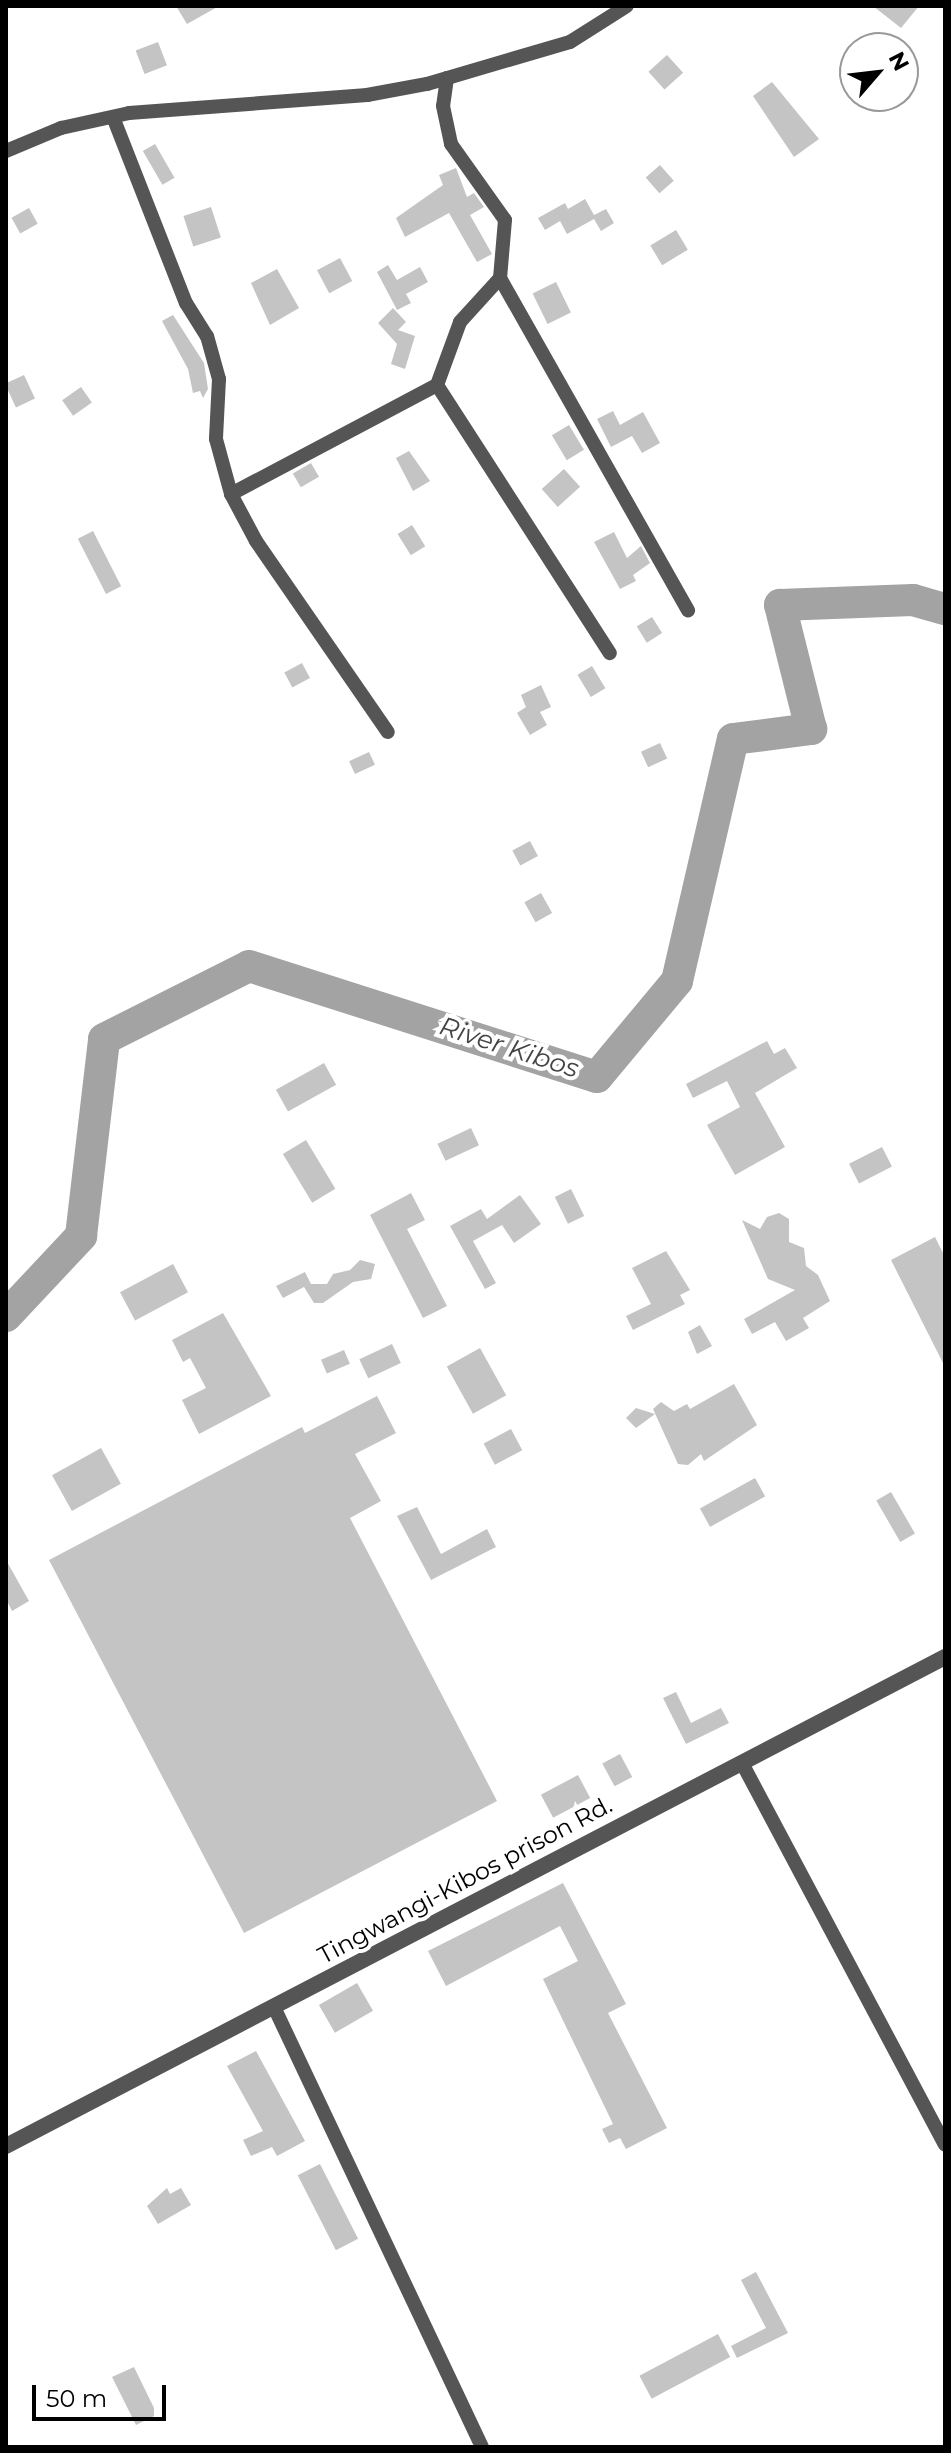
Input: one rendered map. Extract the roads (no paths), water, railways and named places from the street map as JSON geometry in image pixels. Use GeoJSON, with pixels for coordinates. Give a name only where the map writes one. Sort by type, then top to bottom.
{"type":"FeatureCollection","features":[{"type":"Feature","properties":{"kind":"street"},"geometry":{"type":"LineString","coordinates":[[8,146],[61,128],[113,117],[367,95],[447,78],[570,42],[627,6]]}},
{"type":"Feature","properties":{"kind":"street"},"geometry":{"type":"LineString","coordinates":[[447,78],[443,106],[451,144],[505,220],[500,278],[688,610]]}},
{"type":"Feature","properties":{"kind":"street"},"geometry":{"type":"LineString","coordinates":[[113,117],[186,303],[207,336],[219,379],[216,439],[231,494],[256,541],[388,732]]}},
{"type":"Feature","properties":{"kind":"street"},"geometry":{"type":"LineString","coordinates":[[231,494],[437,385],[460,322],[500,278]]}},
{"type":"Feature","properties":{"kind":"street"},"geometry":{"type":"LineString","coordinates":[[437,385],[610,653]]}},
{"type":"Feature","properties":{"kind":"street","name":"Tingwangi-Kibos prison Rd."},"geometry":{"type":"LineString","coordinates":[[6,2146],[945,1657]]}},
{"type":"Feature","properties":{"kind":"street"},"geometry":{"type":"LineString","coordinates":[[742,1763],[945,2144]]}},
{"type":"Feature","properties":{"kind":"street"},"geometry":{"type":"LineString","coordinates":[[274,2007],[482,2447]]}},
{"type":"Feature","properties":{"kind":"waterway","name":"River Kibos"},"geometry":{"type":"LineString","coordinates":[[6,1316],[81,1236],[104,1039],[249,966],[597,1077],[677,981],[733,739],[811,729],[780,605],[913,600],[945,609]]}}]}
